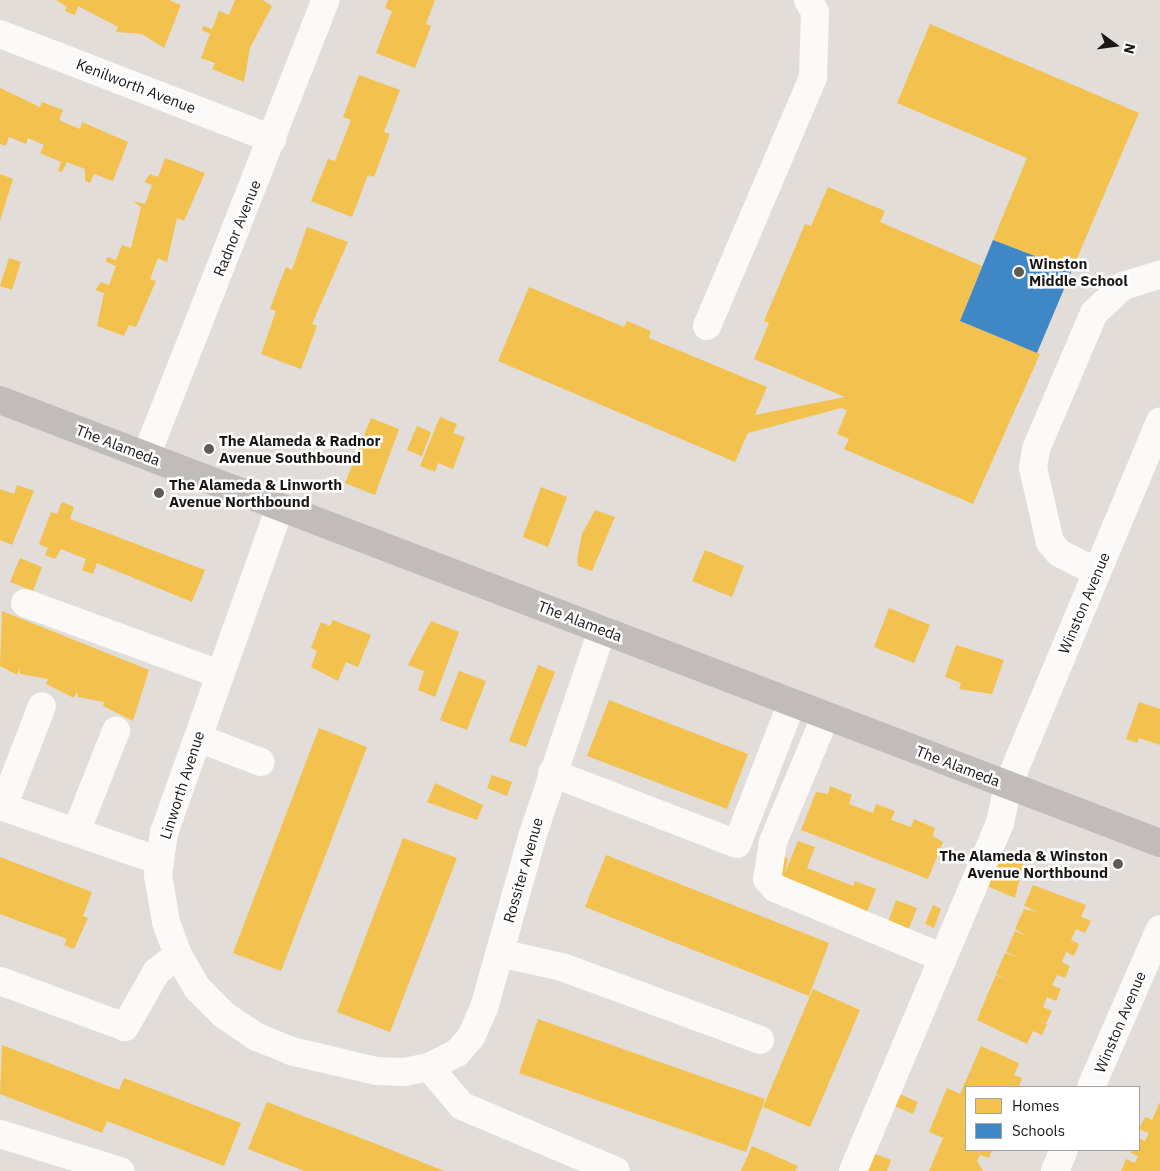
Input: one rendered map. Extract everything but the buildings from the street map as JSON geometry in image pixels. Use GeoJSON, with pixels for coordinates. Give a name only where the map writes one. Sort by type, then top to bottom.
{"type":"FeatureCollection","features":[{"type":"Feature","properties":{"kind":"main road","name":"The Alameda"},"geometry":{"type":"LineString","coordinates":[[0,400],[1160,843]]}},
{"type":"Feature","properties":{"kind":"street","name":"Radnor Avenue"},"geometry":{"type":"LineString","coordinates":[[146,456],[326,0]]}},
{"type":"Feature","properties":{"kind":"street"},"geometry":{"type":"LineString","coordinates":[[707,326],[813,77],[815,12],[808,0]]}},
{"type":"Feature","properties":{"kind":"street","name":"Kenilworth Avenue"},"geometry":{"type":"LineString","coordinates":[[0,34],[272,139]]}},
{"type":"Feature","properties":{"kind":"street"},"geometry":{"type":"LineString","coordinates":[[1097,572],[1059,553],[1050,542],[1033,468],[1036,449],[1094,313],[1123,286],[1160,275]]}},
{"type":"Feature","properties":{"kind":"street","name":"Winston Avenue"},"geometry":{"type":"LineString","coordinates":[[853,1171],[1000,823],[1008,784],[1160,422]]}},
{"type":"Feature","properties":{"kind":"street","name":"Linworth Avenue"},"geometry":{"type":"LineString","coordinates":[[280,507],[164,832],[160,861],[166,922],[178,955],[198,988],[224,1015],[257,1037],[346,1064],[417,1070]]}},
{"type":"Feature","properties":{"kind":"street"},"geometry":{"type":"LineString","coordinates":[[25,603],[219,674]]}},
{"type":"Feature","properties":{"kind":"street","name":"Rossiter Avenue"},"geometry":{"type":"LineString","coordinates":[[417,1070],[457,1053],[471,1036],[500,953],[552,773],[602,630]]}},
{"type":"Feature","properties":{"kind":"street"},"geometry":{"type":"LineString","coordinates":[[552,773],[737,844],[792,702]]}},
{"type":"Feature","properties":{"kind":"street"},"geometry":{"type":"LineString","coordinates":[[42,706],[2,807],[160,861]]}},
{"type":"Feature","properties":{"kind":"street"},"geometry":{"type":"LineString","coordinates":[[826,715],[773,842],[767,879],[775,888],[942,957]]}},
{"type":"Feature","properties":{"kind":"street"},"geometry":{"type":"LineString","coordinates":[[76,832],[116,731]]}},
{"type":"Feature","properties":{"kind":"street"},"geometry":{"type":"LineString","coordinates":[[198,738],[261,762]]}},
{"type":"Feature","properties":{"kind":"street","name":"Winston Avenue"},"geometry":{"type":"LineString","coordinates":[[1091,1086],[1160,928]]}},
{"type":"Feature","properties":{"kind":"street"},"geometry":{"type":"LineString","coordinates":[[500,953],[562,967],[760,1040]]}},
{"type":"Feature","properties":{"kind":"street"},"geometry":{"type":"LineString","coordinates":[[0,981],[125,1027],[157,971],[178,955]]}},
{"type":"Feature","properties":{"kind":"street"},"geometry":{"type":"LineString","coordinates":[[417,1070],[462,1106],[616,1171]]}},
{"type":"Feature","properties":{"kind":"street"},"geometry":{"type":"LineString","coordinates":[[0,1134],[120,1171]]}},
{"type":"Feature","properties":{"kind":"street"},"geometry":{"type":"LineString","coordinates":[[1055,1171],[1064,1151]]}},
{"type":"Feature","properties":{"kind":"place","name":"Winston Middle School"},"geometry":{"type":"Point","coordinates":[1019,272]}},
{"type":"Feature","properties":{"kind":"place","name":"The Alameda & Radnor Avenue Southbound"},"geometry":{"type":"Point","coordinates":[209,449]}},
{"type":"Feature","properties":{"kind":"place","name":"The Alameda & Linworth Avenue Northbound"},"geometry":{"type":"Point","coordinates":[159,493]}},
{"type":"Feature","properties":{"kind":"place","name":"The Alameda & Winston Avenue Northbound"},"geometry":{"type":"Point","coordinates":[1118,864]}}]}
